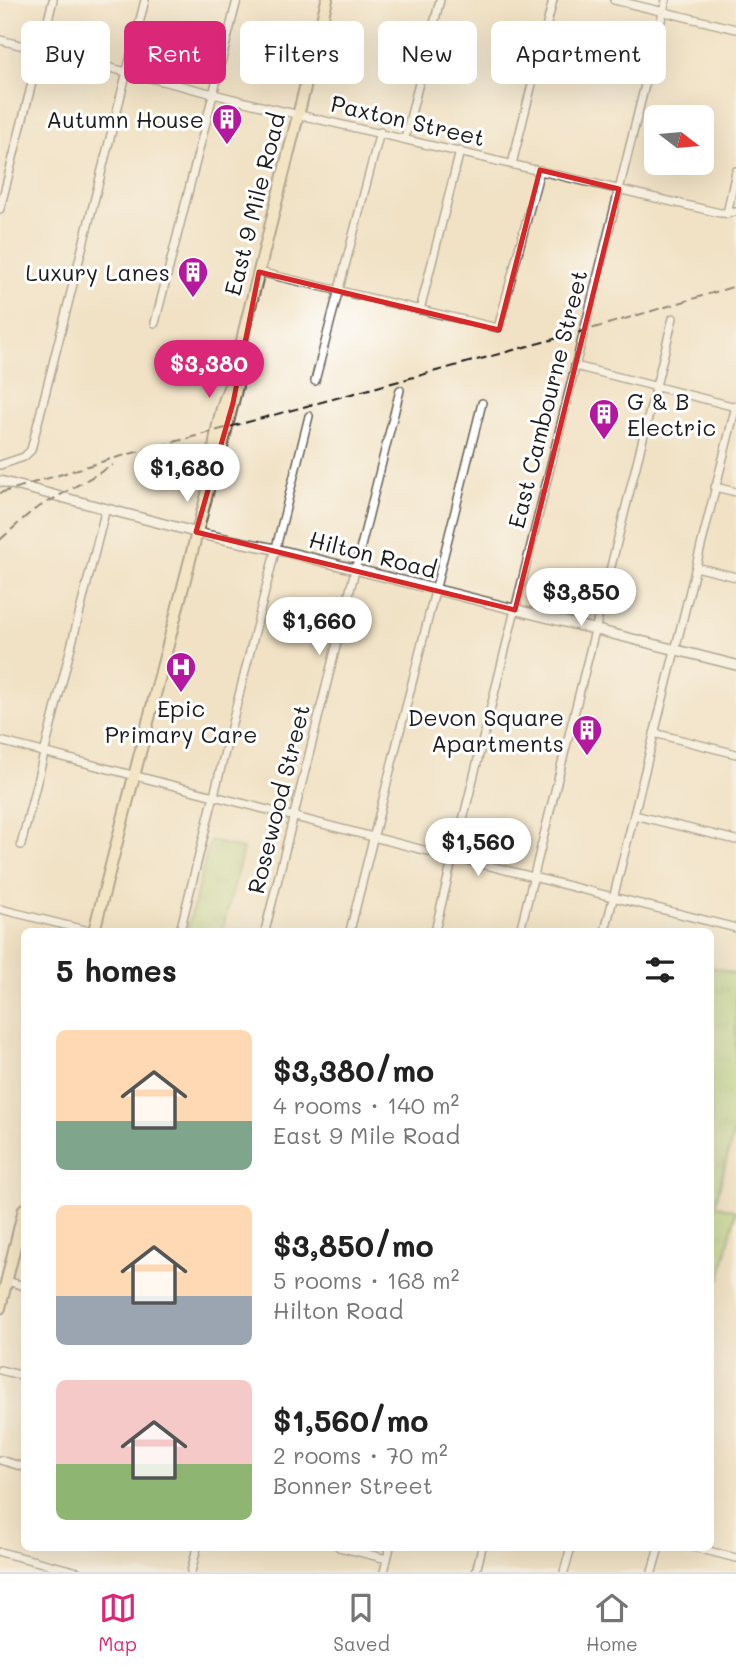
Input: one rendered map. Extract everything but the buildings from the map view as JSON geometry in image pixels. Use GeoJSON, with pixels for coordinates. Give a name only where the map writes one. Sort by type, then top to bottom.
{"type":"FeatureCollection","features":[{"type":"Feature","properties":{"kind":"main road","name":"East 9 Mile Road"},"geometry":{"type":"LineString","coordinates":[[92,928],[196,532],[215,463],[220,455],[237,386],[235,377],[259,272],[327,0]]}},
{"type":"Feature","properties":{"kind":"main road"},"geometry":{"type":"LineString","coordinates":[[0,1308],[21,1222]]}},
{"type":"Feature","properties":{"kind":"street"},"geometry":{"type":"LineString","coordinates":[[48,21],[53,0]]}},
{"type":"Feature","properties":{"kind":"street"},"geometry":{"type":"LineString","coordinates":[[140,21],[145,0]]}},
{"type":"Feature","properties":{"kind":"street"},"geometry":{"type":"LineString","coordinates":[[155,323],[237,0]]}},
{"type":"Feature","properties":{"kind":"street"},"geometry":{"type":"LineString","coordinates":[[405,138],[440,0]]}},
{"type":"Feature","properties":{"kind":"street"},"geometry":{"type":"LineString","coordinates":[[512,164],[553,0]]}},
{"type":"Feature","properties":{"kind":"street"},"geometry":{"type":"LineString","coordinates":[[614,0],[736,30]]}},
{"type":"Feature","properties":{"kind":"street","name":"East Cambourne Street"},"geometry":{"type":"LineString","coordinates":[[533,877],[462,859],[457,857],[455,849],[666,0]]}},
{"type":"Feature","properties":{"kind":"street","name":"Paxton Street"},"geometry":{"type":"LineString","coordinates":[[0,40],[21,45]]}},
{"type":"Feature","properties":{"kind":"street"},"geometry":{"type":"LineString","coordinates":[[0,209],[31,84]]}},
{"type":"Feature","properties":{"kind":"street"},"geometry":{"type":"LineString","coordinates":[[0,465],[30,453],[124,84]]}},
{"type":"Feature","properties":{"kind":"street","name":"Paxton Street"},"geometry":{"type":"LineString","coordinates":[[176,84],[727,214]]}},
{"type":"Feature","properties":{"kind":"street"},"geometry":{"type":"LineString","coordinates":[[315,381],[380,132]]}},
{"type":"Feature","properties":{"kind":"street"},"geometry":{"type":"LineString","coordinates":[[420,310],[460,151]]}},
{"type":"Feature","properties":{"kind":"street"},"geometry":{"type":"LineString","coordinates":[[259,272],[498,328],[540,170]]}},
{"type":"Feature","properties":{"kind":"street"},"geometry":{"type":"LineString","coordinates":[[736,171],[727,214],[736,212]]}},
{"type":"Feature","properties":{"kind":"street"},"geometry":{"type":"LineString","coordinates":[[521,928],[673,318]]}},
{"type":"Feature","properties":{"kind":"street"},"geometry":{"type":"LineString","coordinates":[[575,366],[736,406],[606,928]]}},
{"type":"Feature","properties":{"kind":"street","name":"Rosewood Street"},"geometry":{"type":"LineString","coordinates":[[266,928],[400,390]]}},
{"type":"Feature","properties":{"kind":"street"},"geometry":{"type":"LineString","coordinates":[[351,928],[482,403]]}},
{"type":"Feature","properties":{"kind":"street"},"geometry":{"type":"LineString","coordinates":[[181,928],[309,416]]}},
{"type":"Feature","properties":{"kind":"street","name":"Hilton Road"},"geometry":{"type":"LineString","coordinates":[[0,481],[736,665]]}},
{"type":"Feature","properties":{"kind":"street"},"geometry":{"type":"LineString","coordinates":[[715,487],[736,492]]}},
{"type":"Feature","properties":{"kind":"street"},"geometry":{"type":"LineString","coordinates":[[21,845],[106,508]]}},
{"type":"Feature","properties":{"kind":"street"},"geometry":{"type":"LineString","coordinates":[[696,567],[736,577]]}},
{"type":"Feature","properties":{"kind":"street"},"geometry":{"type":"LineString","coordinates":[[654,733],[736,754]]}},
{"type":"Feature","properties":{"kind":"street"},"geometry":{"type":"LineString","coordinates":[[0,741],[447,856],[451,862],[436,928]]}},
{"type":"Feature","properties":{"kind":"street"},"geometry":{"type":"LineString","coordinates":[[634,815],[736,840]]}},
{"type":"Feature","properties":{"kind":"street"},"geometry":{"type":"LineString","coordinates":[[533,877],[736,928]]}},
{"type":"Feature","properties":{"kind":"street"},"geometry":{"type":"LineString","coordinates":[[0,909],[79,928]]}},
{"type":"Feature","properties":{"kind":"street"},"geometry":{"type":"LineString","coordinates":[[7,1281],[21,1285]]}},
{"type":"Feature","properties":{"kind":"street"},"geometry":{"type":"LineString","coordinates":[[0,1370],[21,1375]]}},
{"type":"Feature","properties":{"kind":"street"},"geometry":{"type":"LineString","coordinates":[[0,1460],[21,1466]]}},
{"type":"Feature","properties":{"kind":"street"},"geometry":{"type":"LineString","coordinates":[[191,1572],[196,1551]]}},
{"type":"Feature","properties":{"kind":"street"},"geometry":{"type":"LineString","coordinates":[[355,1551],[387,1559]]}},
{"type":"Feature","properties":{"kind":"street"},"geometry":{"type":"LineString","coordinates":[[384,1572],[389,1551]]}},
{"type":"Feature","properties":{"kind":"street"},"geometry":{"type":"LineString","coordinates":[[476,1572],[481,1551]]}},
{"type":"Feature","properties":{"kind":"street"},"geometry":{"type":"LineString","coordinates":[[564,1572],[570,1551]]}},
{"type":"Feature","properties":{"kind":"street"},"geometry":{"type":"LineString","coordinates":[[652,1572],[658,1551]]}},
{"type":"Feature","properties":{"kind":"street"},"geometry":{"type":"LineString","coordinates":[[709,1551],[736,1558]]}},
{"type":"Feature","properties":{"kind":"street"},"geometry":{"type":"LineString","coordinates":[[0,1552],[78,1572]]}},
{"type":"Feature","properties":{"kind":"highlighted area"},"geometry":{"type":"Polygon","coordinates":[[[540,170],[619,189],[515,610],[196,532],[233,403],[259,272],[499,330],[540,170]]]}},
{"type":"Feature","properties":{"kind":"green space"},"geometry":{"type":"Polygon","coordinates":[[[210,841],[243,849],[223,928],[188,928],[210,841]]]}},
{"type":"Feature","properties":{"kind":"green space"},"geometry":{"type":"Polygon","coordinates":[[[714,968],[736,974],[736,1122],[715,1205],[736,1211],[720,1279],[714,1277],[714,968]]]}},
{"type":"Feature","properties":{"kind":"railway"},"geometry":{"type":"LineString","coordinates":[[0,493],[111,459],[584,331],[736,286]]}},
{"type":"Feature","properties":{"kind":"railway"},"geometry":{"type":"LineString","coordinates":[[0,540],[32,511],[113,465]]}},
{"type":"Feature","properties":{"kind":"place","name":"Autumn House"},"geometry":{"type":"Point","coordinates":[227,146]}},
{"type":"Feature","properties":{"kind":"place","name":"Luxury Lanes"},"geometry":{"type":"Point","coordinates":[193,299]}},
{"type":"Feature","properties":{"kind":"place","name":"G & B Electric"},"geometry":{"type":"Point","coordinates":[604,441]}},
{"type":"Feature","properties":{"kind":"place","name":"Epic Primary Care"},"geometry":{"type":"Point","coordinates":[181,694]}},
{"type":"Feature","properties":{"kind":"place","name":"Devon Square Apartments"},"geometry":{"type":"Point","coordinates":[587,757]}}]}
